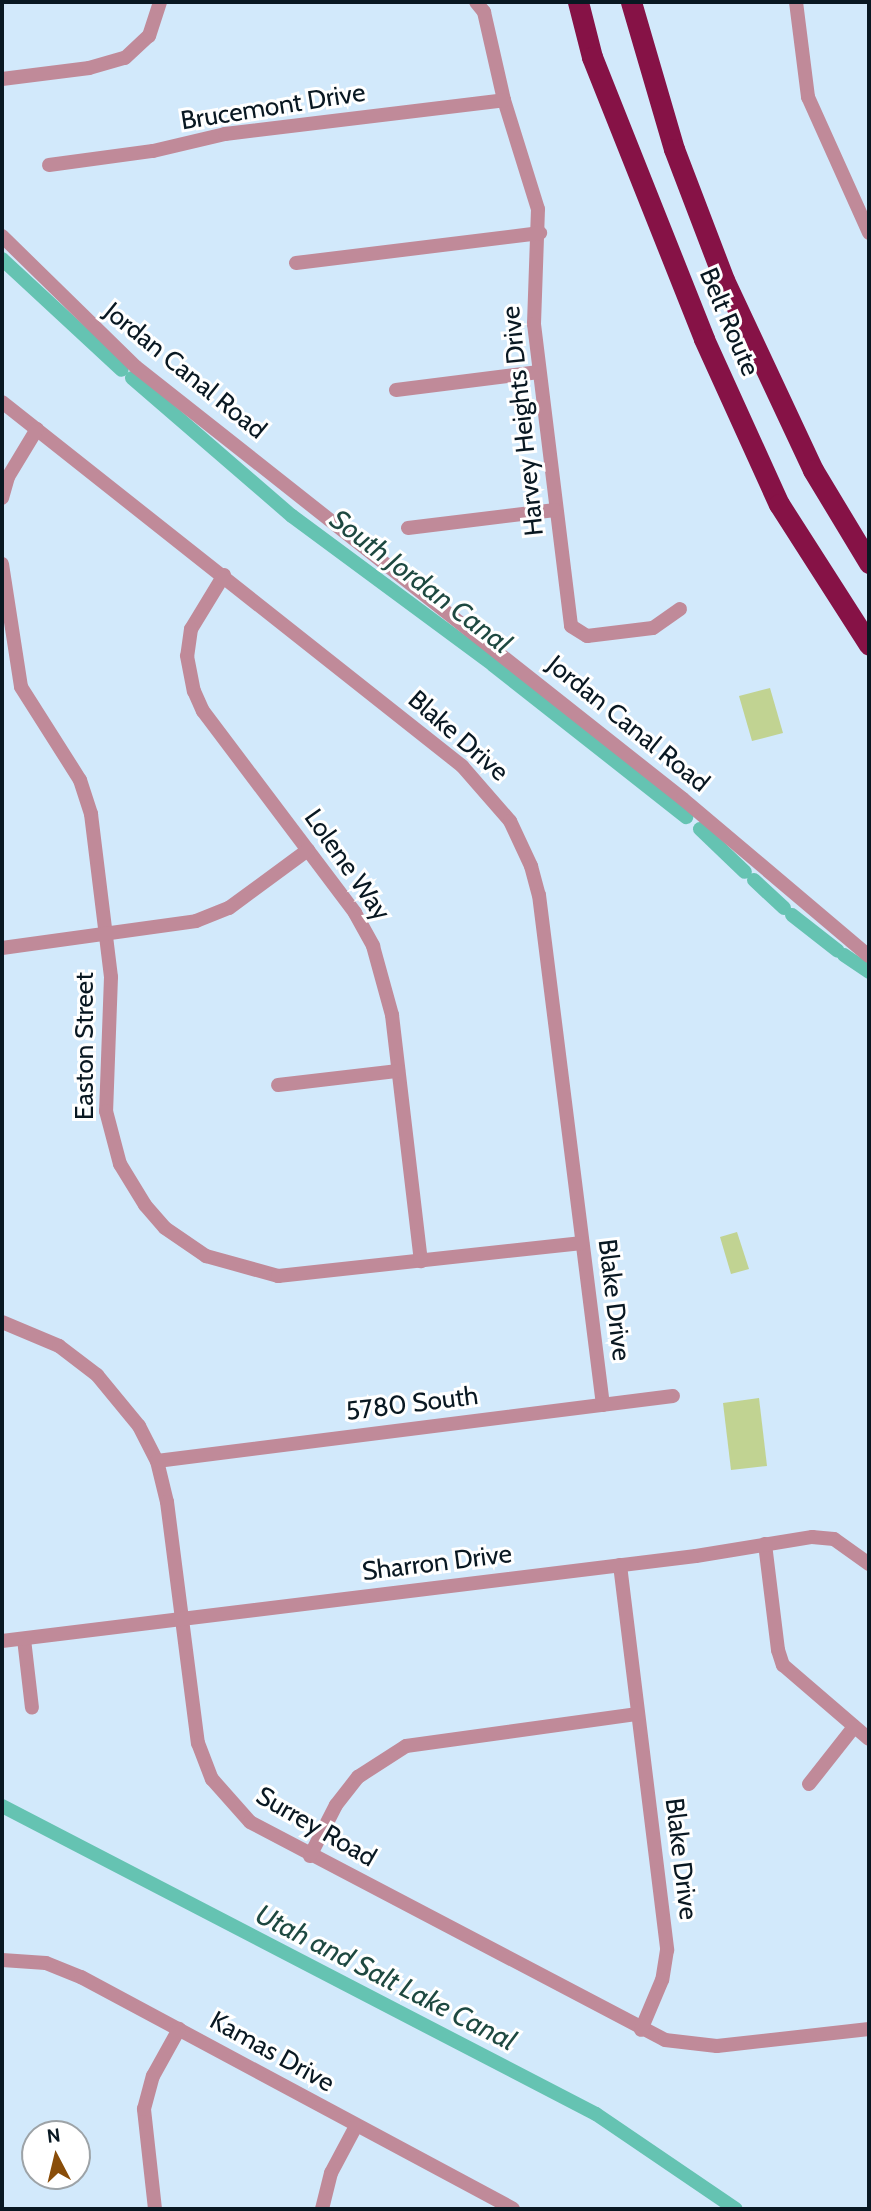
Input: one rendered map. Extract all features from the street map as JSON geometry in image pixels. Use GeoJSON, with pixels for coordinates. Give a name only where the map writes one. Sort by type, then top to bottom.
{"type":"FeatureCollection","features":[{"type":"Feature","properties":{"kind":"highway","name":"Belt Route"},"geometry":{"type":"LineString","coordinates":[[578,2],[592,57],[704,339],[779,504],[869,645]]}},
{"type":"Feature","properties":{"kind":"highway","name":"Belt Route"},"geometry":{"type":"LineString","coordinates":[[631,2],[674,149],[724,280],[813,470],[869,563]]}},
{"type":"Feature","properties":{"kind":"street"},"geometry":{"type":"LineString","coordinates":[[2,79],[89,68],[125,58],[149,36],[160,2]]}},
{"type":"Feature","properties":{"kind":"street","name":"Harvey Heights Drive"},"geometry":{"type":"LineString","coordinates":[[476,2],[487,22],[504,100],[538,209],[540,233],[533,312],[569,617],[577,633],[587,636],[653,628],[680,609]]}},
{"type":"Feature","properties":{"kind":"street"},"geometry":{"type":"LineString","coordinates":[[796,2],[810,105],[869,233]]}},
{"type":"Feature","properties":{"kind":"street","name":"Brucemont Drive"},"geometry":{"type":"LineString","coordinates":[[50,164],[153,151],[225,134],[504,100]]}},
{"type":"Feature","properties":{"kind":"street"},"geometry":{"type":"LineString","coordinates":[[296,262],[540,233]]}},
{"type":"Feature","properties":{"kind":"street","name":"Jordan Canal Road"},"geometry":{"type":"LineString","coordinates":[[2,236],[129,361],[683,799],[869,956]]}},
{"type":"Feature","properties":{"kind":"street"},"geometry":{"type":"LineString","coordinates":[[396,390],[539,372]]}},
{"type":"Feature","properties":{"kind":"street","name":"Blake Drive"},"geometry":{"type":"LineString","coordinates":[[2,402],[224,575],[461,766],[510,821],[539,895],[603,1405]]}},
{"type":"Feature","properties":{"kind":"street"},"geometry":{"type":"LineString","coordinates":[[2,498],[8,477],[37,429]]}},
{"type":"Feature","properties":{"kind":"street"},"geometry":{"type":"LineString","coordinates":[[408,528],[555,510]]}},
{"type":"Feature","properties":{"kind":"street","name":"Easton Street"},"geometry":{"type":"LineString","coordinates":[[2,564],[21,687],[87,797],[112,998],[104,1087],[109,1129],[128,1180],[165,1228],[206,1256],[278,1276],[582,1243]]}},
{"type":"Feature","properties":{"kind":"street","name":"Lolene Way"},"geometry":{"type":"LineString","coordinates":[[224,575],[191,629],[187,656],[194,691],[203,711],[355,913],[373,946],[386,982],[421,1261]]}},
{"type":"Feature","properties":{"kind":"street"},"geometry":{"type":"LineString","coordinates":[[2,948],[168,928],[213,915],[260,888],[308,850]]}},
{"type":"Feature","properties":{"kind":"street"},"geometry":{"type":"LineString","coordinates":[[278,1085],[398,1071]]}},
{"type":"Feature","properties":{"kind":"street","name":"Surrey Road"},"geometry":{"type":"LineString","coordinates":[[2,1322],[60,1346],[97,1375],[139,1426],[157,1461],[182,1619],[194,1725],[212,1779],[250,1822],[641,2030],[665,2040],[717,2046],[869,2029]]}},
{"type":"Feature","properties":{"kind":"street","name":"5780 South"},"geometry":{"type":"LineString","coordinates":[[157,1461],[673,1396]]}},
{"type":"Feature","properties":{"kind":"street","name":"Sharron Drive"},"geometry":{"type":"LineString","coordinates":[[2,1642],[827,1537],[869,1563]]}},
{"type":"Feature","properties":{"kind":"street"},"geometry":{"type":"LineString","coordinates":[[765,1544],[780,1657],[793,1677],[869,1739]]}},
{"type":"Feature","properties":{"kind":"street","name":"Blake Drive"},"geometry":{"type":"LineString","coordinates":[[620,1565],[667,1950],[662,1980],[641,2030]]}},
{"type":"Feature","properties":{"kind":"street"},"geometry":{"type":"LineString","coordinates":[[23,1639],[32,1708]]}},
{"type":"Feature","properties":{"kind":"street"},"geometry":{"type":"LineString","coordinates":[[310,1856],[336,1805],[358,1777],[407,1746],[638,1714]]}},
{"type":"Feature","properties":{"kind":"street"},"geometry":{"type":"LineString","coordinates":[[809,1784],[854,1727]]}},
{"type":"Feature","properties":{"kind":"street","name":"Kamas Drive"},"geometry":{"type":"LineString","coordinates":[[2,1960],[60,1967],[513,2209]]}},
{"type":"Feature","properties":{"kind":"street"},"geometry":{"type":"LineString","coordinates":[[155,2209],[144,2109],[153,2076],[179,2029]]}},
{"type":"Feature","properties":{"kind":"street"},"geometry":{"type":"LineString","coordinates":[[322,2209],[331,2173],[356,2126]]}},
{"type":"Feature","properties":{"kind":"green space"},"geometry":{"type":"Polygon","coordinates":[[[770,688],[783,733],[752,741],[739,696],[770,688]]]}},
{"type":"Feature","properties":{"kind":"green space"},"geometry":{"type":"Polygon","coordinates":[[[737,1232],[749,1269],[731,1274],[720,1237],[737,1232]]]}},
{"type":"Feature","properties":{"kind":"green space"},"geometry":{"type":"Polygon","coordinates":[[[759,1398],[767,1466],[731,1470],[723,1403],[759,1398]]]}},
{"type":"Feature","properties":{"kind":"waterway","name":"South Jordan Canal"},"geometry":{"type":"LineString","coordinates":[[2,259],[122,370]]}},
{"type":"Feature","properties":{"kind":"waterway","name":"South Jordan Canal"},"geometry":{"type":"LineString","coordinates":[[132,378],[292,516],[493,665],[686,817]]}},
{"type":"Feature","properties":{"kind":"waterway","name":"South Jordan Canal"},"geometry":{"type":"LineString","coordinates":[[700,829],[745,872]]}},
{"type":"Feature","properties":{"kind":"waterway","name":"South Jordan Canal"},"geometry":{"type":"LineString","coordinates":[[754,880],[784,908]]}},
{"type":"Feature","properties":{"kind":"waterway","name":"South Jordan Canal"},"geometry":{"type":"LineString","coordinates":[[792,915],[838,951]]}},
{"type":"Feature","properties":{"kind":"waterway","name":"South Jordan Canal"},"geometry":{"type":"LineString","coordinates":[[844,955],[869,972]]}},
{"type":"Feature","properties":{"kind":"waterway","name":"Utah and Salt Lake Canal"},"geometry":{"type":"LineString","coordinates":[[2,1806],[596,2114],[736,2209]]}}]}
